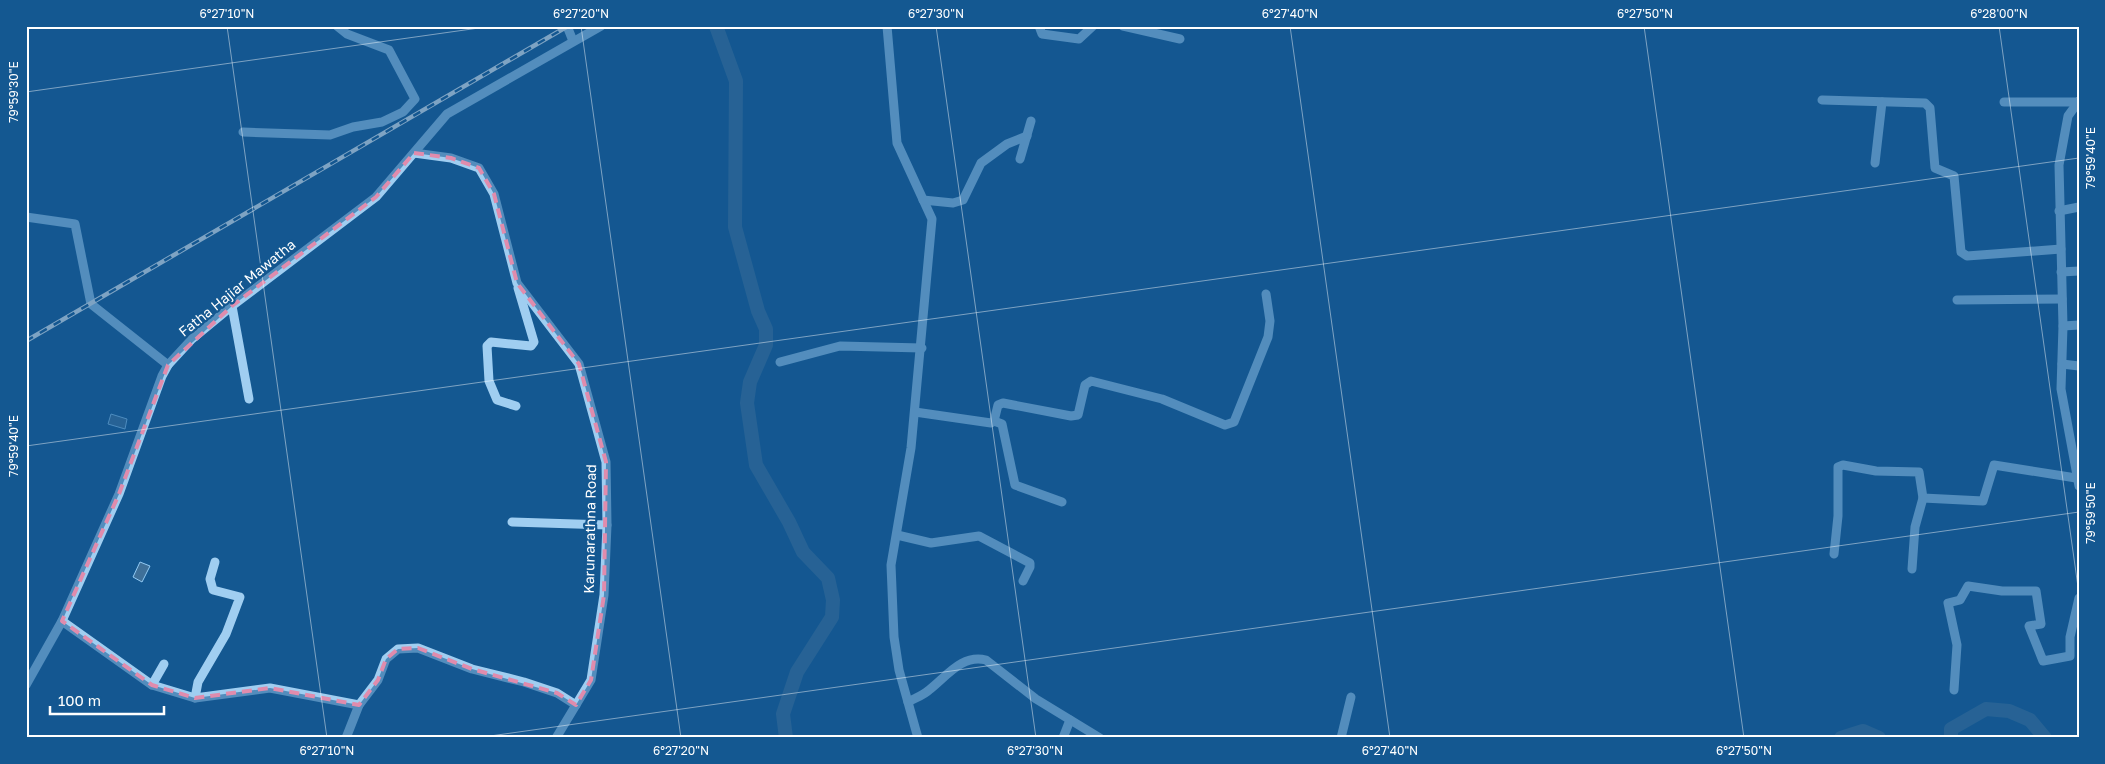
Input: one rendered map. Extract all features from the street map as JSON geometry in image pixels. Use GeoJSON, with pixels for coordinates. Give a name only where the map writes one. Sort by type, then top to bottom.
{"type":"FeatureCollection","features":[{"type":"Feature","properties":{"kind":"street"},"geometry":{"type":"LineString","coordinates":[[243,132],[330,135],[352,127],[382,122],[403,112],[415,99],[389,50],[347,34],[337,26]]}},
{"type":"Feature","properties":{"kind":"street"},"geometry":{"type":"LineString","coordinates":[[568,26],[573,41]]}},
{"type":"Feature","properties":{"kind":"street","name":"Fatha Hajiar Mawatha"},"geometry":{"type":"LineString","coordinates":[[26,685],[62,621],[119,494],[162,376],[168,365],[192,338],[376,197],[447,114],[601,26]]}},
{"type":"Feature","properties":{"kind":"street"},"geometry":{"type":"LineString","coordinates":[[887,26],[897,143],[932,220],[922,348],[892,566],[894,637],[918,738]]}},
{"type":"Feature","properties":{"kind":"street"},"geometry":{"type":"LineString","coordinates":[[1039,26],[1042,34],[1079,39],[1093,26]]}},
{"type":"Feature","properties":{"kind":"street"},"geometry":{"type":"LineString","coordinates":[[1123,26],[1180,39]]}},
{"type":"Feature","properties":{"kind":"street"},"geometry":{"type":"LineString","coordinates":[[1822,100],[1925,103],[1930,108],[1935,168],[1954,176],[1961,252],[1967,256],[2061,249]]}},
{"type":"Feature","properties":{"kind":"street"},"geometry":{"type":"LineString","coordinates":[[2004,102],[2078,101]]}},
{"type":"Feature","properties":{"kind":"street"},"geometry":{"type":"LineString","coordinates":[[1923,498],[1983,501],[1994,465],[2077,482],[2061,389],[2064,326],[2059,165],[2068,116],[2078,101]]}},
{"type":"Feature","properties":{"kind":"street"},"geometry":{"type":"LineString","coordinates":[[1875,163],[1882,102]]}},
{"type":"Feature","properties":{"kind":"street"},"geometry":{"type":"LineString","coordinates":[[1020,159],[1031,121]]}},
{"type":"Feature","properties":{"kind":"street"},"geometry":{"type":"LineString","coordinates":[[923,200],[953,203],[963,200],[980,163],[1007,144],[1026,136]]}},
{"type":"Feature","properties":{"kind":"street","name":"Karunarathna Road"},"geometry":{"type":"LineString","coordinates":[[414,153],[451,158],[479,168],[494,194],[517,283],[580,364],[606,462],[607,525],[604,595],[591,680],[556,738]]}},
{"type":"Feature","properties":{"kind":"street"},"geometry":{"type":"LineString","coordinates":[[2060,211],[2079,207]]}},
{"type":"Feature","properties":{"kind":"street"},"geometry":{"type":"LineString","coordinates":[[26,217],[75,224],[91,304],[168,365]]}},
{"type":"Feature","properties":{"kind":"street"},"geometry":{"type":"LineString","coordinates":[[2061,272],[2079,271]]}},
{"type":"Feature","properties":{"kind":"street"},"geometry":{"type":"LineString","coordinates":[[516,406],[496,400],[489,381],[488,346],[491,342],[531,346],[534,342],[517,283]]}},
{"type":"Feature","properties":{"kind":"street"},"geometry":{"type":"LineString","coordinates":[[994,421],[998,405],[1003,403],[1071,416],[1078,415],[1085,385],[1091,381],[1162,399],[1226,425],[1234,422],[1268,337],[1270,321],[1266,294]]}},
{"type":"Feature","properties":{"kind":"street"},"geometry":{"type":"LineString","coordinates":[[1958,300],[2062,299]]}},
{"type":"Feature","properties":{"kind":"street"},"geometry":{"type":"LineString","coordinates":[[232,306],[248,399]]}},
{"type":"Feature","properties":{"kind":"street"},"geometry":{"type":"LineString","coordinates":[[2064,326],[2079,325]]}},
{"type":"Feature","properties":{"kind":"street"},"geometry":{"type":"LineString","coordinates":[[780,362],[840,346],[922,348]]}},
{"type":"Feature","properties":{"kind":"street"},"geometry":{"type":"LineString","coordinates":[[2062,364],[2079,366]]}},
{"type":"Feature","properties":{"kind":"street"},"geometry":{"type":"LineString","coordinates":[[914,412],[991,423],[994,421],[1002,424],[1015,485],[1062,502]]}},
{"type":"Feature","properties":{"kind":"street"},"geometry":{"type":"LineString","coordinates":[[1834,554],[1838,467],[1843,465],[1876,471],[1919,472],[1923,498],[1916,527],[1912,568]]}},
{"type":"Feature","properties":{"kind":"street"},"geometry":{"type":"LineString","coordinates":[[512,522],[607,525]]}},
{"type":"Feature","properties":{"kind":"street"},"geometry":{"type":"LineString","coordinates":[[896,535],[931,543],[980,536],[1030,563],[1030,568],[1023,580]]}},
{"type":"Feature","properties":{"kind":"street"},"geometry":{"type":"LineString","coordinates":[[195,698],[198,682],[226,634],[240,597],[213,590],[210,579],[215,562]]}},
{"type":"Feature","properties":{"kind":"street"},"geometry":{"type":"LineString","coordinates":[[1954,690],[1957,645],[1948,603],[1960,600],[1968,586],[2002,591],[2036,591],[2041,624],[2029,626],[2043,660],[2070,656],[2070,637],[2079,598]]}},
{"type":"Feature","properties":{"kind":"street"},"geometry":{"type":"LineString","coordinates":[[62,621],[152,685],[195,698],[270,688],[359,705]]}},
{"type":"Feature","properties":{"kind":"street"},"geometry":{"type":"LineString","coordinates":[[346,738],[359,705],[378,680],[386,658],[398,649],[418,648],[472,669],[524,682],[557,693],[576,705]]}},
{"type":"Feature","properties":{"kind":"street"},"geometry":{"type":"LineString","coordinates":[[908,702],[928,692],[951,670],[972,657],[986,660],[1036,699],[1100,738]]}},
{"type":"Feature","properties":{"kind":"street"},"geometry":{"type":"LineString","coordinates":[[152,685],[164,664]]}},
{"type":"Feature","properties":{"kind":"street"},"geometry":{"type":"LineString","coordinates":[[1341,738],[1351,697]]}},
{"type":"Feature","properties":{"kind":"street"},"geometry":{"type":"LineString","coordinates":[[1063,738],[1070,720]]}},
{"type":"Feature","properties":{"kind":"highlighted area"},"geometry":{"type":"Polygon","coordinates":[[[414,153],[451,158],[479,168],[494,194],[517,283],[579,364],[606,462],[604,595],[591,680],[576,705],[557,693],[472,669],[418,648],[398,649],[386,659],[378,680],[359,705],[270,688],[195,698],[152,685],[62,621],[119,494],[168,365],[232,306],[376,197],[414,153]]]}},
{"type":"Feature","properties":{"kind":"water"},"geometry":{"type":"Polygon","coordinates":[[[111,414],[127,419],[125,429],[108,424],[111,414]]]}},
{"type":"Feature","properties":{"kind":"water"},"geometry":{"type":"Polygon","coordinates":[[[140,562],[150,566],[142,582],[133,577],[140,562]]]}},
{"type":"Feature","properties":{"kind":"waterway"},"geometry":{"type":"LineString","coordinates":[[716,26],[736,81],[735,227],[758,311],[766,329],[766,345],[750,382],[747,403],[756,465],[789,522],[803,552],[828,578],[833,600],[832,617],[797,672],[783,714],[786,738]]}},
{"type":"Feature","properties":{"kind":"waterway"},"geometry":{"type":"LineString","coordinates":[[1951,738],[1951,729],[1986,709],[2009,711],[2030,720],[2045,738]]}},
{"type":"Feature","properties":{"kind":"waterway"},"geometry":{"type":"LineString","coordinates":[[1841,738],[1863,731],[1879,738]]}},
{"type":"Feature","properties":{"kind":"railway"},"geometry":{"type":"LineString","coordinates":[[26,341],[568,26]]}}]}
